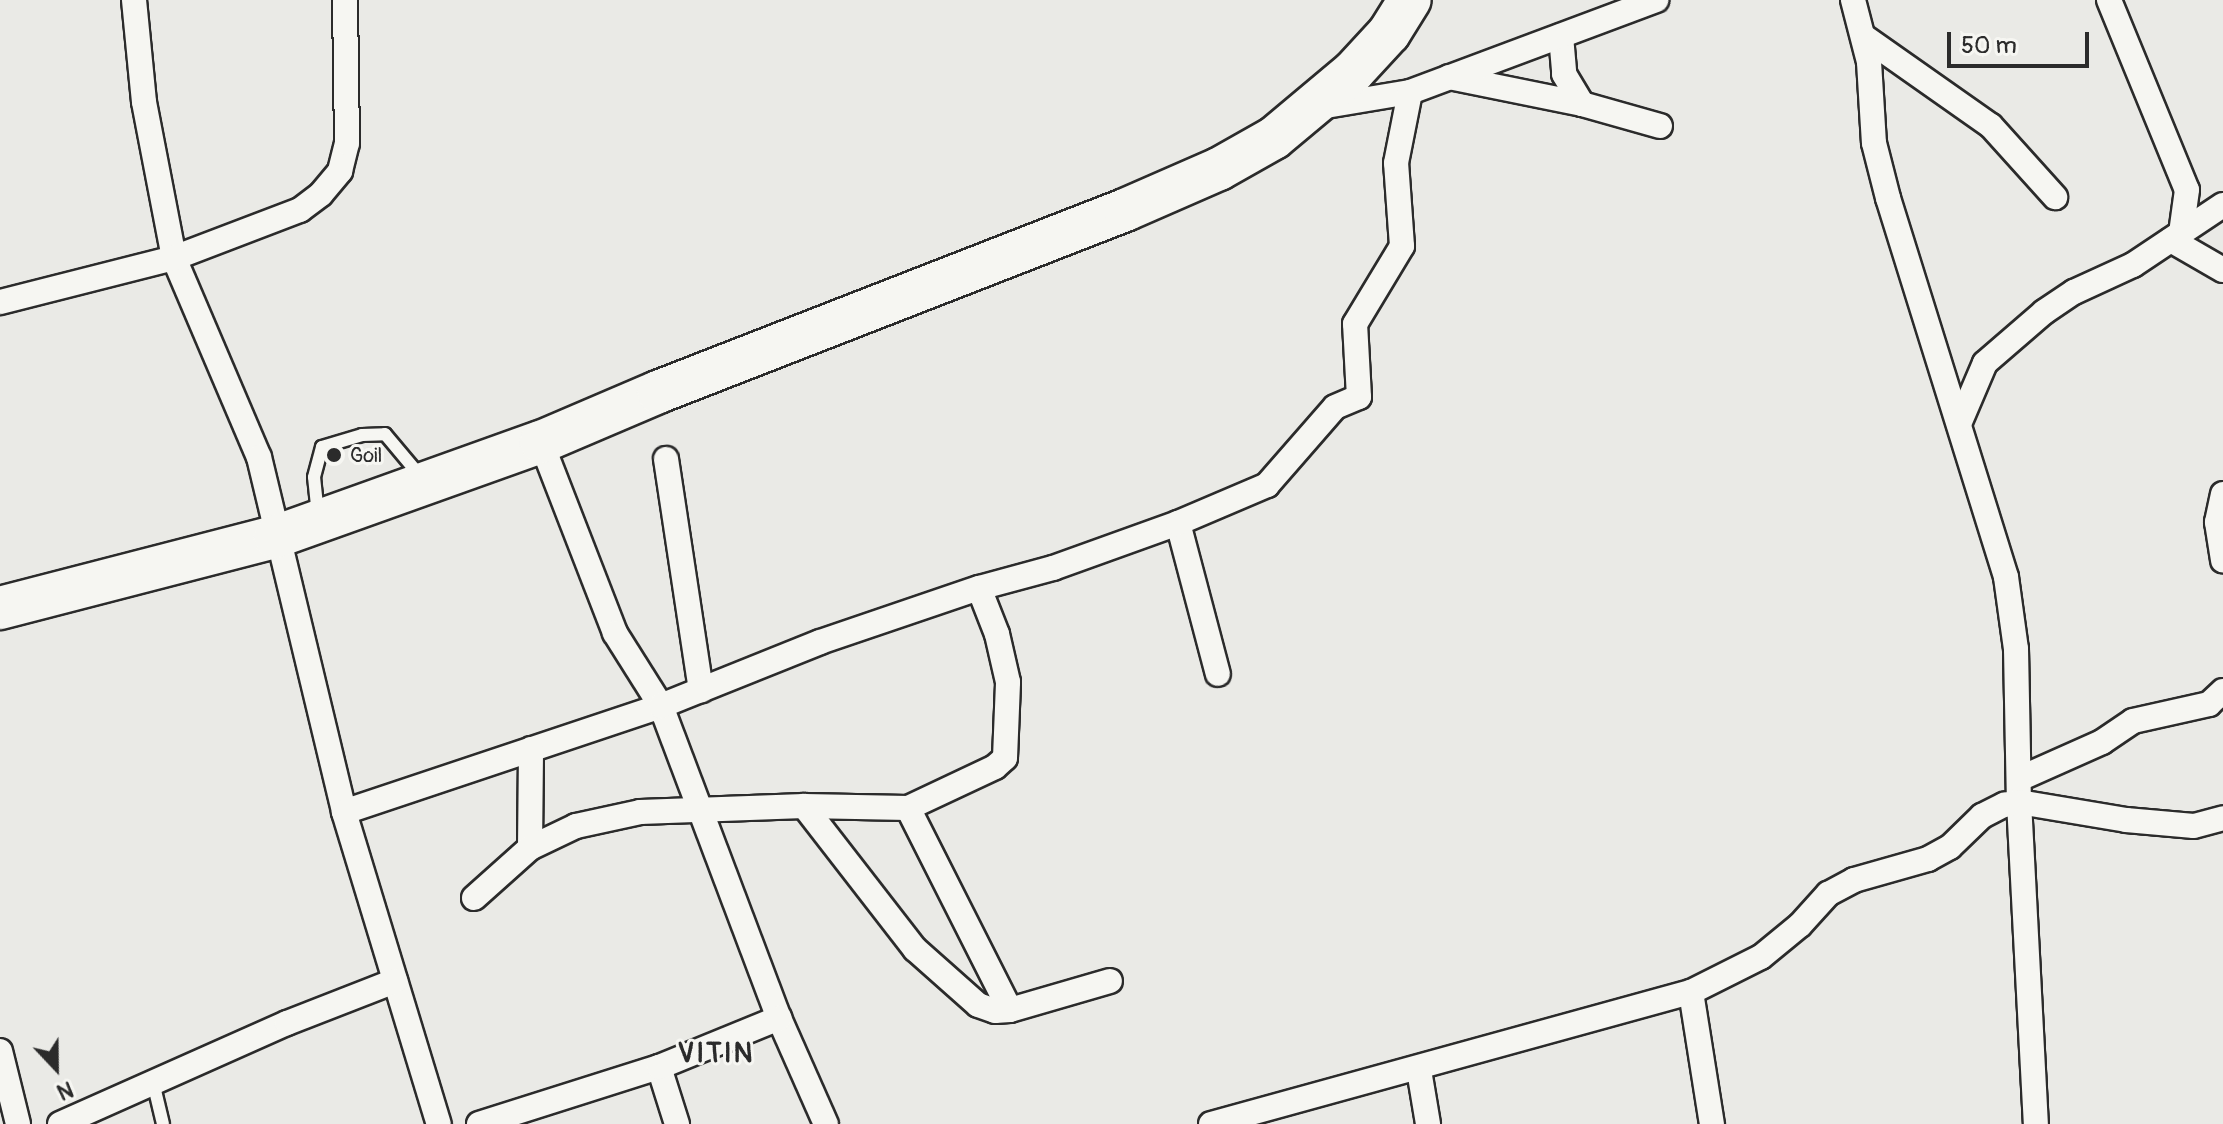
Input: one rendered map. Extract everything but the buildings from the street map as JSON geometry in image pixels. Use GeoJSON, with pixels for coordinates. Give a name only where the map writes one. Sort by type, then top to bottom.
{"type":"FeatureCollection","features":[{"type":"Feature","properties":{"kind":"highway"},"geometry":{"type":"LineString","coordinates":[[0,608],[275,537],[541,442],[658,392],[1125,210],[1219,169],[1274,138],[1353,72],[1389,33],[1410,0]]}},
{"type":"Feature","properties":{"kind":"street"},"geometry":{"type":"LineString","coordinates":[[134,0],[144,102],[174,258],[259,457],[275,537],[344,812],[439,1124]]}},
{"type":"Feature","properties":{"kind":"street"},"geometry":{"type":"LineString","coordinates":[[0,302],[174,258],[300,210],[321,194],[340,171],[347,143],[345,0]]}},
{"type":"Feature","properties":{"kind":"street"},"geometry":{"type":"LineString","coordinates":[[1312,109],[1410,92],[1656,0]]}},
{"type":"Feature","properties":{"kind":"street"},"geometry":{"type":"LineString","coordinates":[[1853,0],[1869,62],[1874,143],[1888,198],[2006,577],[2016,649],[2019,791],[2036,1124]]}},
{"type":"Feature","properties":{"kind":"street"},"geometry":{"type":"LineString","coordinates":[[2117,3],[2187,190],[2176,237]]}},
{"type":"Feature","properties":{"kind":"street"},"geometry":{"type":"LineString","coordinates":[[1561,36],[1564,74],[1582,104]]}},
{"type":"Feature","properties":{"kind":"street"},"geometry":{"type":"LineString","coordinates":[[1863,36],[1991,126],[2055,197]]}},
{"type":"Feature","properties":{"kind":"street"},"geometry":{"type":"LineString","coordinates":[[1449,77],[1582,104],[1660,126]]}},
{"type":"Feature","properties":{"kind":"street"},"geometry":{"type":"LineString","coordinates":[[344,812],[661,706],[820,642],[979,588],[1053,568],[1178,523],[1267,485],[1335,407],[1359,397],[1355,324],[1402,246],[1396,163],[1410,92]]}},
{"type":"Feature","properties":{"kind":"street"},"geometry":{"type":"LineString","coordinates":[[1959,424],[1985,363],[2064,299],[2133,265],[2219,207],[2187,190]]}},
{"type":"Feature","properties":{"kind":"street"},"geometry":{"type":"LineString","coordinates":[[2176,237],[2223,270]]}},
{"type":"Feature","properties":{"kind":"street"},"geometry":{"type":"LineString","coordinates":[[1942,366],[1985,363]]}},
{"type":"Feature","properties":{"kind":"street"},"geometry":{"type":"LineString","coordinates":[[541,442],[615,633],[661,706],[779,1018],[826,1124]]}},
{"type":"Feature","properties":{"kind":"street"},"geometry":{"type":"LineString","coordinates":[[666,459],[701,690]]}},
{"type":"Feature","properties":{"kind":"street"},"geometry":{"type":"LineString","coordinates":[[2223,494],[2217,522],[2223,561]]}},
{"type":"Feature","properties":{"kind":"street"},"geometry":{"type":"LineString","coordinates":[[1178,523],[1218,674]]}},
{"type":"Feature","properties":{"kind":"street"},"geometry":{"type":"LineString","coordinates":[[474,898],[530,848],[576,826],[626,815],[804,806],[908,808],[995,767],[1005,758],[1008,682],[997,634],[979,588]]}},
{"type":"Feature","properties":{"kind":"street"},"geometry":{"type":"LineString","coordinates":[[1211,1124],[1419,1070],[1691,992],[1761,957],[1800,925],[1828,894],[1854,880],[1928,859],[1950,847],[1982,816],[2004,805],[2019,791],[2133,721],[2209,704],[2223,691]]}},
{"type":"Feature","properties":{"kind":"street"},"geometry":{"type":"LineString","coordinates":[[530,848],[531,749]]}},
{"type":"Feature","properties":{"kind":"street"},"geometry":{"type":"LineString","coordinates":[[2019,791],[2126,820],[2194,826],[2223,818]]}},
{"type":"Feature","properties":{"kind":"street"},"geometry":{"type":"LineString","coordinates":[[804,806],[915,949],[978,1005],[995,1011],[1010,1010],[1110,981]]}},
{"type":"Feature","properties":{"kind":"street"},"geometry":{"type":"LineString","coordinates":[[908,808],[1010,1010]]}},
{"type":"Feature","properties":{"kind":"street"},"geometry":{"type":"LineString","coordinates":[[60,1124],[287,1023],[395,981]]}},
{"type":"Feature","properties":{"kind":"street"},"geometry":{"type":"LineString","coordinates":[[1691,992],[1712,1124]]}},
{"type":"Feature","properties":{"kind":"street"},"geometry":{"type":"LineString","coordinates":[[479,1124],[659,1067],[779,1018]]}},
{"type":"Feature","properties":{"kind":"street"},"geometry":{"type":"LineString","coordinates":[[0,1051],[18,1124]]}},
{"type":"Feature","properties":{"kind":"street"},"geometry":{"type":"LineString","coordinates":[[659,1067],[677,1124]]}},
{"type":"Feature","properties":{"kind":"street"},"geometry":{"type":"LineString","coordinates":[[1419,1070],[1428,1124]]}},
{"type":"Feature","properties":{"kind":"lane"},"geometry":{"type":"LineString","coordinates":[[318,521],[314,477],[322,447],[362,435],[385,434],[425,483]]}},
{"type":"Feature","properties":{"kind":"lane"},"geometry":{"type":"LineString","coordinates":[[153,1082],[163,1124]]}},
{"type":"Feature","properties":{"kind":"place","name":"Goil"},"geometry":{"type":"Point","coordinates":[334,455]}},
{"type":"Feature","properties":{"kind":"district","name":"VITIN"},"geometry":{"type":"Point","coordinates":[716,1054]}}]}
